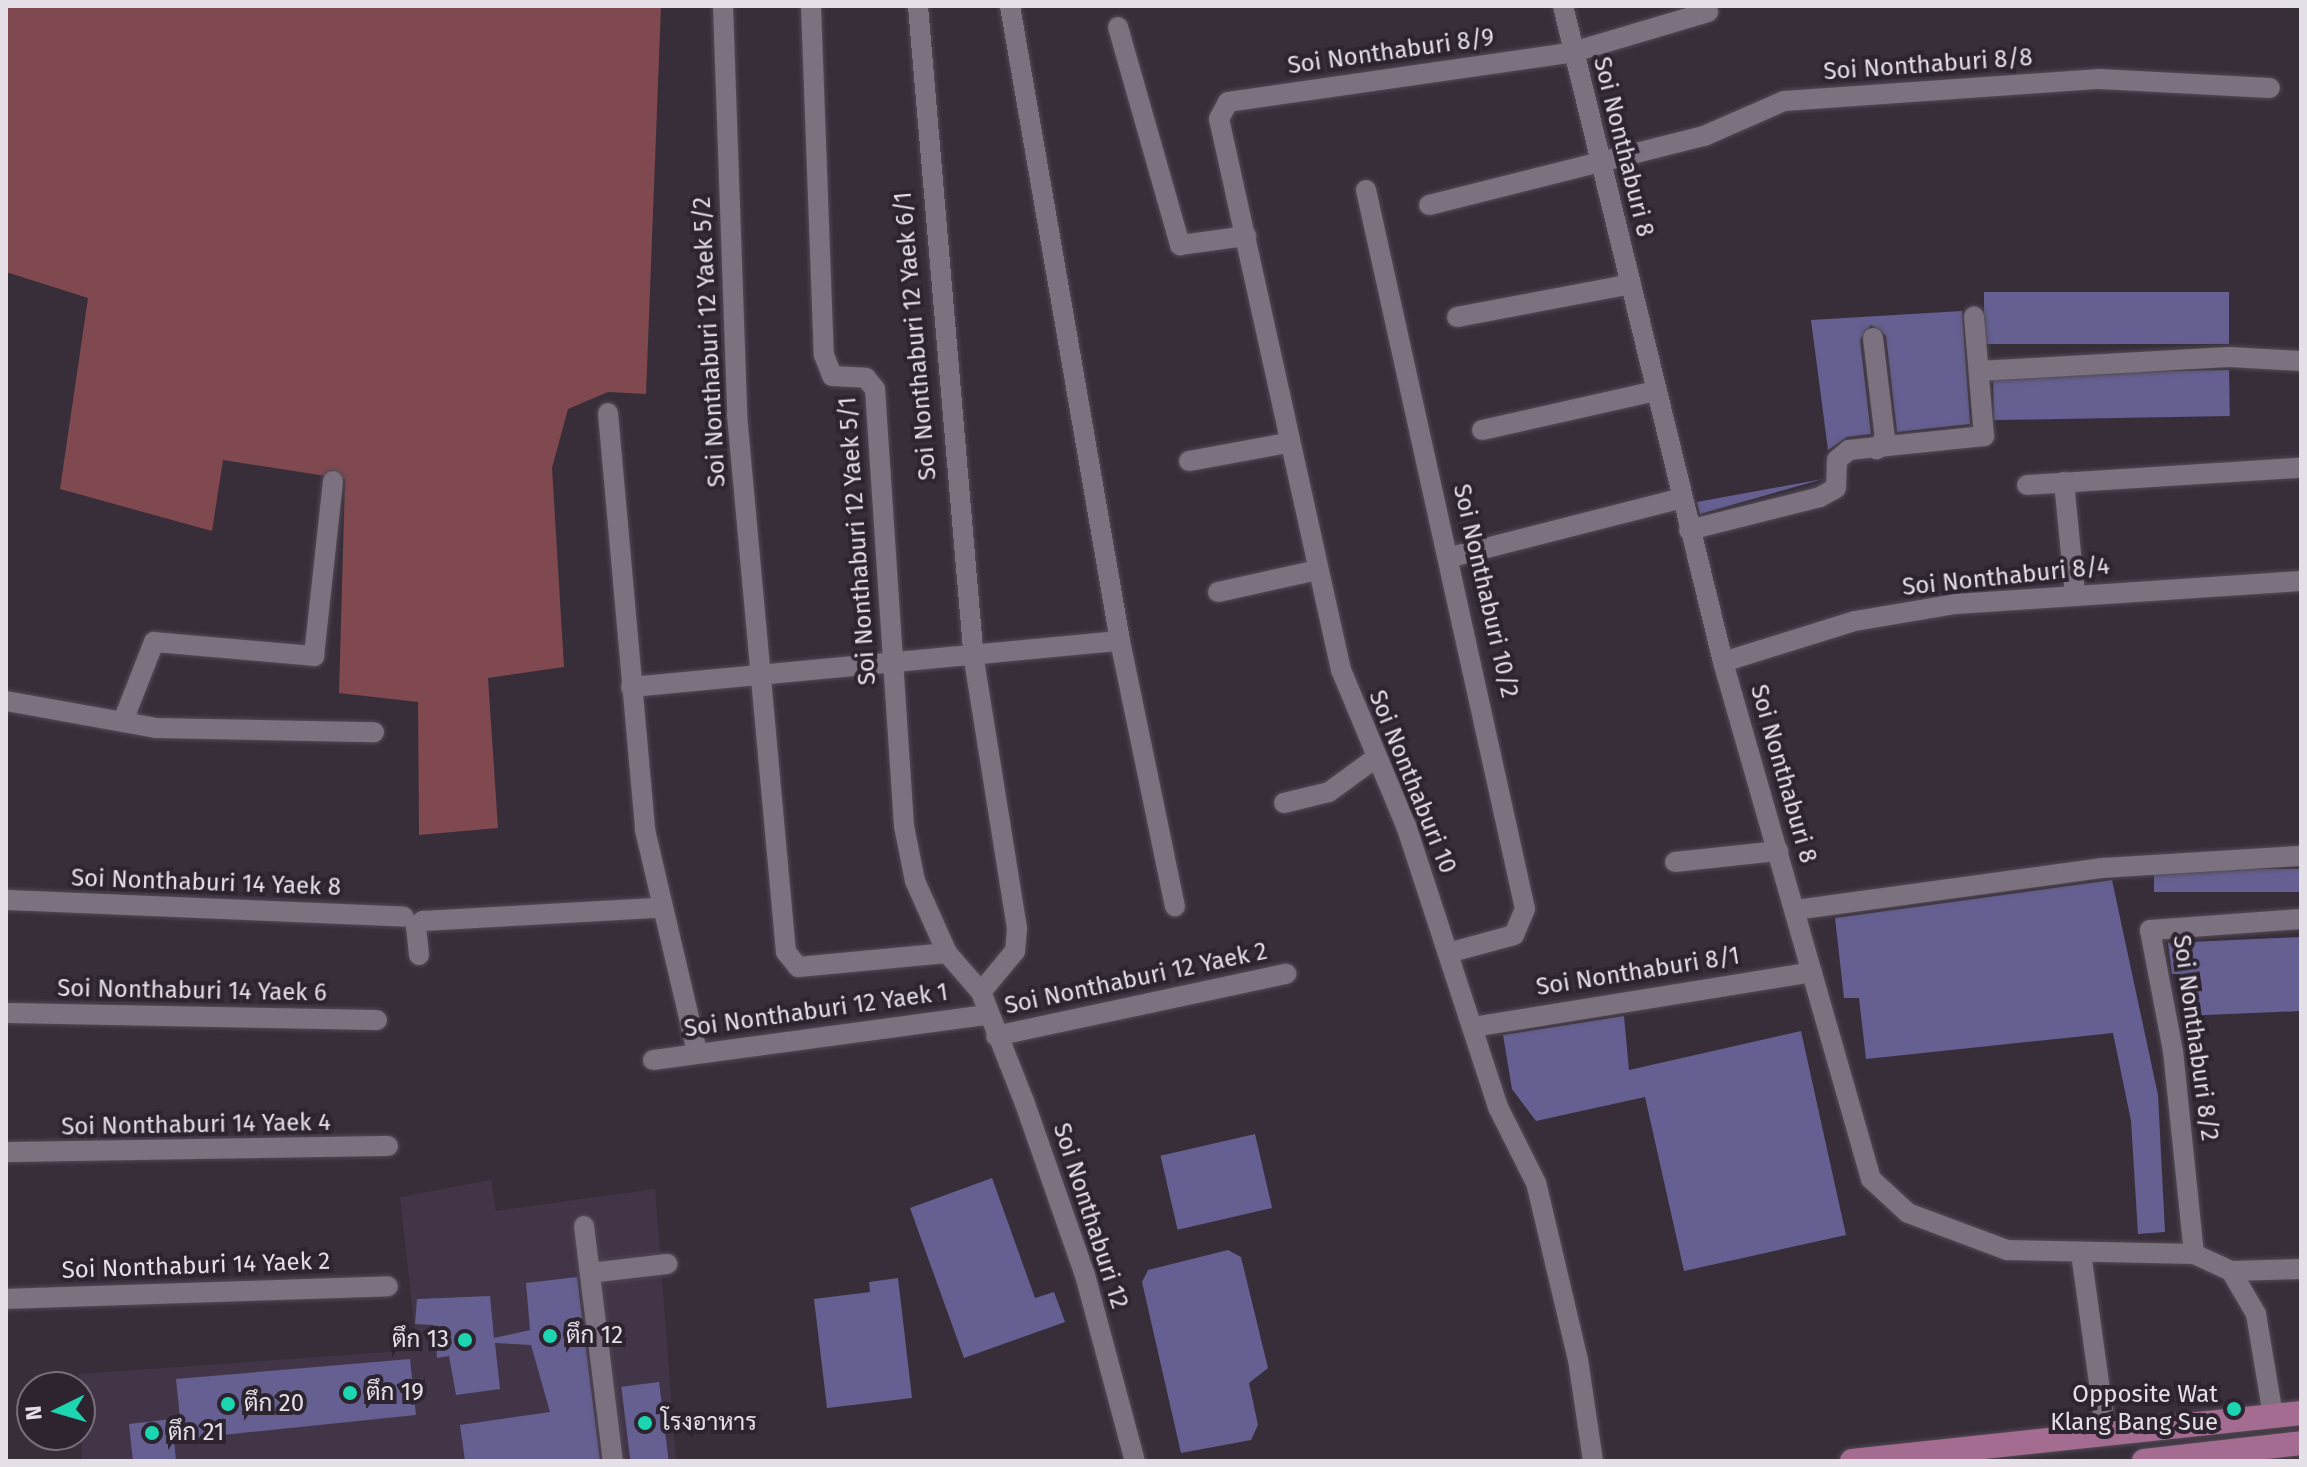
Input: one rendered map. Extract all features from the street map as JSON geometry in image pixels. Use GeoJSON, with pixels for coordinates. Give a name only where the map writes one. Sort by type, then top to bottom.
{"type":"FeatureCollection","features":[{"type":"Feature","properties":{"kind":"main road"},"geometry":{"type":"LineString","coordinates":[[1852,1461],[2301,1413]]}},
{"type":"Feature","properties":{"kind":"main road"},"geometry":{"type":"LineString","coordinates":[[2144,1461],[2228,1456],[2301,1443]]}},
{"type":"Feature","properties":{"kind":"street","name":"Soi Nonthaburi 12 Yaek 5/2"},"geometry":{"type":"LineString","coordinates":[[723,6],[734,350],[756,674],[791,962],[798,967],[947,953]]}},
{"type":"Feature","properties":{"kind":"street","name":"Soi Nonthaburi 12 Yaek 5/1"},"geometry":{"type":"LineString","coordinates":[[811,6],[824,355],[832,376],[866,378],[875,389],[904,826],[915,881],[947,953],[981,992]]}},
{"type":"Feature","properties":{"kind":"street","name":"Soi Nonthaburi 12 Yaek 6/1"},"geometry":{"type":"LineString","coordinates":[[918,6],[974,660],[1018,941],[981,992]]}},
{"type":"Feature","properties":{"kind":"street"},"geometry":{"type":"LineString","coordinates":[[1010,6],[1120,641],[1175,906]]}},
{"type":"Feature","properties":{"kind":"street","name":"Soi Nonthaburi 8"},"geometry":{"type":"LineString","coordinates":[[1563,6],[1723,662],[1795,910],[1860,1151],[1882,1193],[1908,1213],[2007,1250],[2194,1254],[2231,1271],[2301,1269]]}},
{"type":"Feature","properties":{"kind":"street","name":"Soi Nonthaburi 8/9"},"geometry":{"type":"LineString","coordinates":[[1220,111],[1228,102],[1573,52],[1708,12]]}},
{"type":"Feature","properties":{"kind":"street"},"geometry":{"type":"LineString","coordinates":[[1118,27],[1180,245],[1246,236]]}},
{"type":"Feature","properties":{"kind":"street","name":"Soi Nonthaburi 8/8"},"geometry":{"type":"LineString","coordinates":[[1429,205],[1704,136],[1784,101],[2100,79],[2270,88]]}},
{"type":"Feature","properties":{"kind":"street","name":"Soi Nonthaburi 10"},"geometry":{"type":"LineString","coordinates":[[1220,111],[1287,443],[1348,691],[1377,757],[1448,953],[1498,1107],[1536,1183],[1578,1360],[1593,1461]]}},
{"type":"Feature","properties":{"kind":"street","name":"Soi Nonthaburi 10/2"},"geometry":{"type":"LineString","coordinates":[[1366,190],[1451,557],[1526,913],[1514,935],[1448,953]]}},
{"type":"Feature","properties":{"kind":"street"},"geometry":{"type":"LineString","coordinates":[[1457,317],[1631,284]]}},
{"type":"Feature","properties":{"kind":"street"},"geometry":{"type":"LineString","coordinates":[[1689,530],[1820,497],[1836,488],[1842,453],[1984,436],[1974,316]]}},
{"type":"Feature","properties":{"kind":"street"},"geometry":{"type":"LineString","coordinates":[[1873,338],[1885,438],[1877,449]]}},
{"type":"Feature","properties":{"kind":"street"},"geometry":{"type":"LineString","coordinates":[[1979,371],[2229,357],[2301,361]]}},
{"type":"Feature","properties":{"kind":"street"},"geometry":{"type":"LineString","coordinates":[[1482,430],[1655,391]]}},
{"type":"Feature","properties":{"kind":"street"},"geometry":{"type":"LineString","coordinates":[[608,413],[631,687],[659,908],[697,1052]]}},
{"type":"Feature","properties":{"kind":"street"},"geometry":{"type":"LineString","coordinates":[[1189,461],[1287,443]]}},
{"type":"Feature","properties":{"kind":"street"},"geometry":{"type":"LineString","coordinates":[[2027,485],[2301,468]]}},
{"type":"Feature","properties":{"kind":"street"},"geometry":{"type":"LineString","coordinates":[[123,721],[154,642],[314,656],[333,481]]}},
{"type":"Feature","properties":{"kind":"street"},"geometry":{"type":"LineString","coordinates":[[2064,482],[2075,595]]}},
{"type":"Feature","properties":{"kind":"street"},"geometry":{"type":"LineString","coordinates":[[1451,557],[1682,498]]}},
{"type":"Feature","properties":{"kind":"street"},"geometry":{"type":"LineString","coordinates":[[1218,592],[1317,570]]}},
{"type":"Feature","properties":{"kind":"street","name":"Soi Nonthaburi 8/4"},"geometry":{"type":"LineString","coordinates":[[1723,662],[1855,621],[2075,595],[2301,581]]}},
{"type":"Feature","properties":{"kind":"street"},"geometry":{"type":"LineString","coordinates":[[631,687],[893,663],[974,660],[1120,641]]}},
{"type":"Feature","properties":{"kind":"street"},"geometry":{"type":"LineString","coordinates":[[6,701],[219,733],[374,732]]}},
{"type":"Feature","properties":{"kind":"street"},"geometry":{"type":"LineString","coordinates":[[1284,803],[1329,792],[1377,757]]}},
{"type":"Feature","properties":{"kind":"street"},"geometry":{"type":"LineString","coordinates":[[1675,862],[1778,851]]}},
{"type":"Feature","properties":{"kind":"street"},"geometry":{"type":"LineString","coordinates":[[1795,910],[2102,868],[2301,856]]}},
{"type":"Feature","properties":{"kind":"street","name":"Soi Nonthaburi 14 Yaek 8"},"geometry":{"type":"LineString","coordinates":[[6,900],[404,917]]}},
{"type":"Feature","properties":{"kind":"street"},"geometry":{"type":"LineString","coordinates":[[419,955],[416,926],[423,921],[659,908]]}},
{"type":"Feature","properties":{"kind":"street","name":"Soi Nonthaburi 8/2"},"geometry":{"type":"LineString","coordinates":[[2194,1254],[2175,1064],[2150,930],[2301,919]]}},
{"type":"Feature","properties":{"kind":"street","name":"Soi Nonthaburi 8/1"},"geometry":{"type":"LineString","coordinates":[[1473,1027],[1812,972]]}},
{"type":"Feature","properties":{"kind":"street","name":"Soi Nonthaburi 12 Yaek 2"},"geometry":{"type":"LineString","coordinates":[[996,1036],[1286,974]]}},
{"type":"Feature","properties":{"kind":"street","name":"Soi Nonthaburi 12"},"geometry":{"type":"LineString","coordinates":[[981,992],[986,1015],[1085,1275],[1135,1461]]}},
{"type":"Feature","properties":{"kind":"street","name":"Soi Nonthaburi 14 Yaek 6"},"geometry":{"type":"LineString","coordinates":[[6,1013],[377,1020]]}},
{"type":"Feature","properties":{"kind":"street","name":"Soi Nonthaburi 12 Yaek 1"},"geometry":{"type":"LineString","coordinates":[[653,1060],[986,1015]]}},
{"type":"Feature","properties":{"kind":"street","name":"Soi Nonthaburi 14 Yaek 4"},"geometry":{"type":"LineString","coordinates":[[6,1152],[388,1146]]}},
{"type":"Feature","properties":{"kind":"street"},"geometry":{"type":"LineString","coordinates":[[584,1226],[613,1461]]}},
{"type":"Feature","properties":{"kind":"street"},"geometry":{"type":"LineString","coordinates":[[2081,1253],[2106,1434]]}},
{"type":"Feature","properties":{"kind":"street"},"geometry":{"type":"LineString","coordinates":[[590,1273],[667,1264]]}},
{"type":"Feature","properties":{"kind":"street"},"geometry":{"type":"LineString","coordinates":[[2231,1271],[2256,1314],[2273,1416]]}},
{"type":"Feature","properties":{"kind":"street","name":"Soi Nonthaburi 14 Yaek 2"},"geometry":{"type":"LineString","coordinates":[[6,1299],[388,1286]]}},
{"type":"Feature","properties":{"kind":"shaded area"},"geometry":{"type":"Polygon","coordinates":[[[6,6],[661,6],[646,394],[608,392],[568,409],[552,468],[564,667],[488,678],[498,828],[419,835],[418,702],[339,693],[345,479],[223,460],[212,531],[60,489],[88,298],[6,272],[6,6]]]}},
{"type":"Feature","properties":{"kind":"shaded area"},"geometry":{"type":"Polygon","coordinates":[[[491,1180],[496,1211],[655,1189],[676,1461],[82,1461],[82,1451],[96,1451],[96,1373],[417,1350],[400,1197],[491,1180]]]}},
{"type":"Feature","properties":{"kind":"building"},"geometry":{"type":"Polygon","coordinates":[[[1984,292],[2229,292],[2229,344],[1984,344],[1984,292]]]}},
{"type":"Feature","properties":{"kind":"building"},"geometry":{"type":"Polygon","coordinates":[[[1962,311],[1970,424],[1897,432],[1886,336],[1871,325],[1860,340],[1871,434],[1847,437],[1828,450],[1811,320],[1962,311]]]}},
{"type":"Feature","properties":{"kind":"building"},"geometry":{"type":"Polygon","coordinates":[[[2229,370],[2230,416],[1994,420],[1993,374],[2229,370]]]}},
{"type":"Feature","properties":{"kind":"building"},"geometry":{"type":"Polygon","coordinates":[[[1823,479],[1700,514],[1697,502],[1823,479]]]}},
{"type":"Feature","properties":{"kind":"building"},"geometry":{"type":"Polygon","coordinates":[[[2154,869],[2301,869],[2301,892],[2154,892],[2154,869]]]}},
{"type":"Feature","properties":{"kind":"building"},"geometry":{"type":"Polygon","coordinates":[[[2112,880],[2158,1095],[2165,1232],[2138,1234],[2131,1121],[2113,1033],[1866,1059],[1859,998],[1844,998],[1835,918],[2112,880]]]}},
{"type":"Feature","properties":{"kind":"building"},"geometry":{"type":"Polygon","coordinates":[[[2301,937],[2301,1011],[2182,1016],[2180,974],[2172,974],[2168,943],[2301,937]]]}},
{"type":"Feature","properties":{"kind":"building"},"geometry":{"type":"Polygon","coordinates":[[[1624,1016],[1629,1070],[1801,1031],[1846,1235],[1684,1271],[1645,1097],[1536,1121],[1512,1089],[1503,1035],[1624,1016]]]}},
{"type":"Feature","properties":{"kind":"building"},"geometry":{"type":"Polygon","coordinates":[[[1255,1134],[1272,1208],[1178,1230],[1160,1156],[1255,1134]]]}},
{"type":"Feature","properties":{"kind":"building"},"geometry":{"type":"Polygon","coordinates":[[[992,1178],[1035,1298],[1054,1292],[1065,1322],[964,1358],[910,1208],[992,1178]]]}},
{"type":"Feature","properties":{"kind":"building"},"geometry":{"type":"Polygon","coordinates":[[[1228,1250],[1241,1257],[1268,1368],[1249,1383],[1258,1425],[1251,1440],[1181,1453],[1142,1282],[1148,1270],[1228,1250]]]}},
{"type":"Feature","properties":{"kind":"building"},"geometry":{"type":"Polygon","coordinates":[[[577,1277],[600,1461],[465,1461],[460,1425],[550,1412],[531,1345],[495,1343],[500,1389],[456,1395],[449,1356],[437,1358],[434,1325],[415,1324],[417,1299],[490,1296],[494,1338],[530,1330],[526,1283],[577,1277]]]}},
{"type":"Feature","properties":{"kind":"building"},"geometry":{"type":"Polygon","coordinates":[[[898,1278],[912,1398],[827,1408],[814,1299],[870,1292],[869,1282],[898,1278]]]}},
{"type":"Feature","properties":{"kind":"building"},"geometry":{"type":"Polygon","coordinates":[[[410,1359],[416,1415],[174,1440],[176,1461],[133,1461],[129,1424],[180,1418],[176,1379],[410,1359]]]}},
{"type":"Feature","properties":{"kind":"building","name":"โรงอาหาร"},"geometry":{"type":"Polygon","coordinates":[[[659,1382],[669,1461],[630,1461],[621,1387],[659,1382]]]}},
{"type":"Feature","properties":{"kind":"place","name":"ตึก 12"},"geometry":{"type":"Point","coordinates":[550,1336]}},
{"type":"Feature","properties":{"kind":"place","name":"ตึก 13"},"geometry":{"type":"Point","coordinates":[465,1340]}},
{"type":"Feature","properties":{"kind":"place","name":"ตึก 19"},"geometry":{"type":"Point","coordinates":[350,1393]}},
{"type":"Feature","properties":{"kind":"place","name":"ตึก 20"},"geometry":{"type":"Point","coordinates":[228,1404]}},
{"type":"Feature","properties":{"kind":"place","name":"Opposite Wat Klang Bang Sue"},"geometry":{"type":"Point","coordinates":[2234,1409]}},
{"type":"Feature","properties":{"kind":"place","name":"โรงอาหาร"},"geometry":{"type":"Point","coordinates":[645,1423]}},
{"type":"Feature","properties":{"kind":"place","name":"ตึก 21"},"geometry":{"type":"Point","coordinates":[152,1433]}}]}
